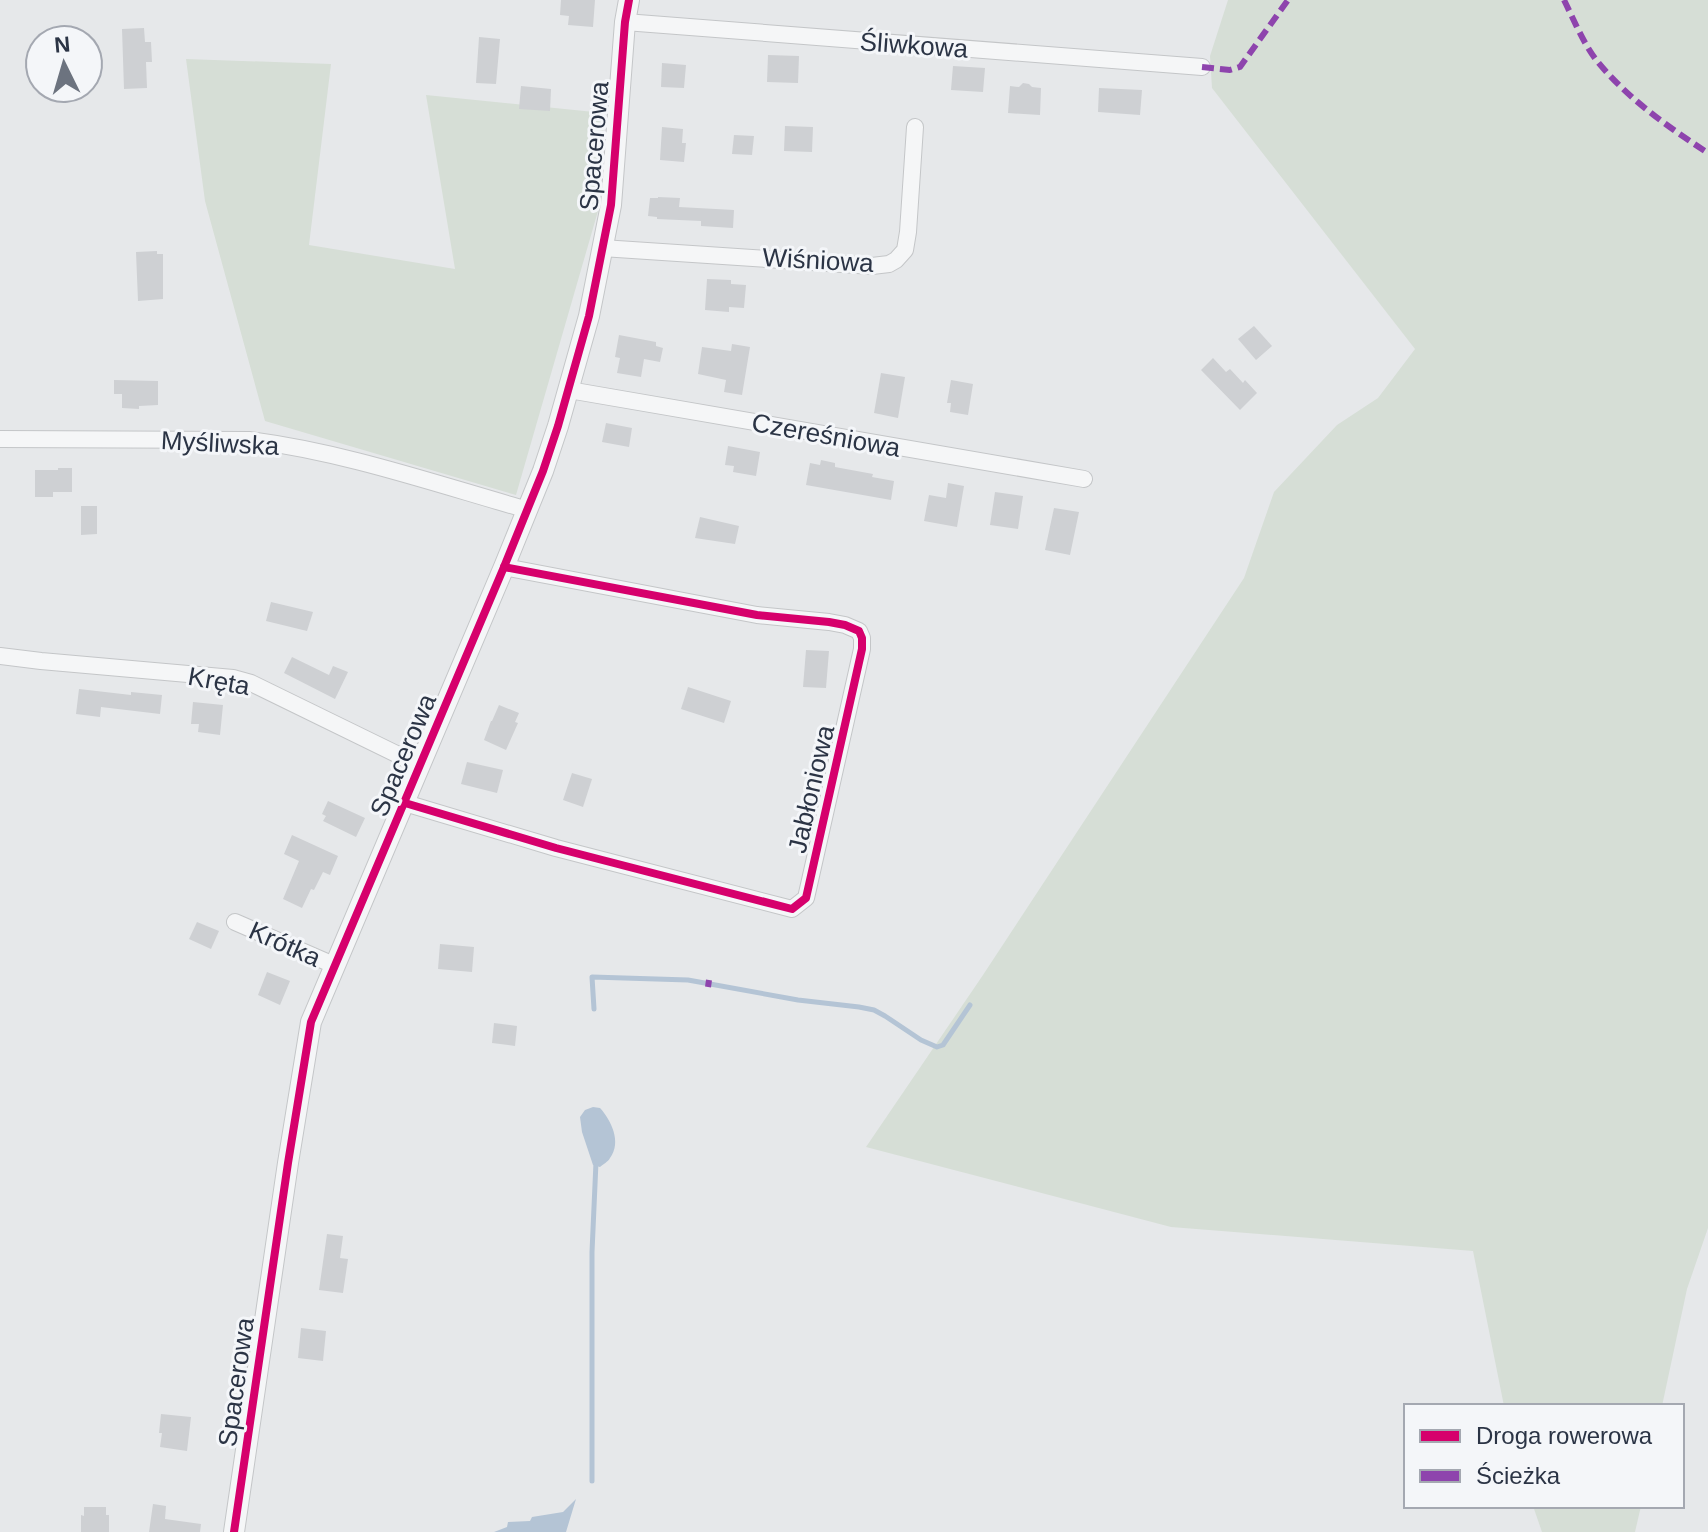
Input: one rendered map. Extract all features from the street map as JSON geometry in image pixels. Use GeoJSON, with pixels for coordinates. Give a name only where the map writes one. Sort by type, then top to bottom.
{"type":"FeatureCollection","features":[{"type":"Feature","properties":{"kind":"street","name":"Spacerowa"},"geometry":{"type":"LineString","coordinates":[[234,1532],[311,1022],[528,510],[569,390],[589,316],[611,205],[629,0]]}},
{"type":"Feature","properties":{"kind":"street","name":"Śliwkowa"},"geometry":{"type":"LineString","coordinates":[[625,22],[1202,67]]}},
{"type":"Feature","properties":{"kind":"street","name":"Wiśniowa"},"geometry":{"type":"LineString","coordinates":[[602,248],[872,266],[889,264],[905,250],[915,127]]}},
{"type":"Feature","properties":{"kind":"street","name":"Czereśniowa"},"geometry":{"type":"LineString","coordinates":[[569,390],[1084,479]]}},
{"type":"Feature","properties":{"kind":"street","name":"Myśliwska"},"geometry":{"type":"LineString","coordinates":[[0,439],[249,440],[276,443],[354,461],[528,510]]}},
{"type":"Feature","properties":{"kind":"street","name":"Jabłoniowa"},"geometry":{"type":"LineString","coordinates":[[405,803],[556,848],[792,909],[806,898],[862,649],[859,631],[829,622],[757,615],[504,567]]}},
{"type":"Feature","properties":{"kind":"street","name":"Kręta"},"geometry":{"type":"LineString","coordinates":[[0,656],[233,678],[251,683],[421,766]]}},
{"type":"Feature","properties":{"kind":"street","name":"Krótka"},"geometry":{"type":"LineString","coordinates":[[235,922],[336,966]]}},
{"type":"Feature","properties":{"kind":"shaded area"},"geometry":{"type":"Polygon","coordinates":[[[1228,0],[1708,0],[1708,1228],[1687,1289],[1662,1404],[1504,1404],[1473,1251],[1171,1227],[866,1147],[1244,578],[1274,492],[1337,425],[1378,398],[1415,349],[1212,88],[1210,56],[1228,0]]]}},
{"type":"Feature","properties":{"kind":"shaded area"},"geometry":{"type":"Polygon","coordinates":[[[186,59],[331,64],[309,245],[455,269],[426,95],[604,113],[598,211],[516,495],[265,421],[205,201],[186,59]]]}},
{"type":"Feature","properties":{"kind":"shaded area"},"geometry":{"type":"Polygon","coordinates":[[[1534,1508],[1641,1508],[1635,1532],[1542,1532],[1534,1508]]]}},
{"type":"Feature","properties":{"kind":"water"},"geometry":{"type":"Polygon","coordinates":[[[600,1108],[604,1113],[615,1138],[613,1152],[600,1167],[593,1165],[580,1117],[585,1110],[600,1108]]]}},
{"type":"Feature","properties":{"kind":"water"},"geometry":{"type":"Polygon","coordinates":[[[576,1499],[566,1532],[494,1532],[507,1527],[508,1522],[530,1521],[532,1517],[563,1512],[576,1499]]]}},
{"type":"Feature","properties":{"kind":"building"},"geometry":{"type":"Polygon","coordinates":[[[561,0],[595,0],[593,27],[568,25],[569,16],[560,15],[561,0]]]}},
{"type":"Feature","properties":{"kind":"building"},"geometry":{"type":"Polygon","coordinates":[[[144,28],[145,42],[151,42],[152,62],[146,62],[147,88],[124,89],[122,29],[144,28]]]}},
{"type":"Feature","properties":{"kind":"building"},"geometry":{"type":"Polygon","coordinates":[[[479,37],[500,39],[496,84],[476,83],[479,37]]]}},
{"type":"Feature","properties":{"kind":"building"},"geometry":{"type":"Polygon","coordinates":[[[768,55],[799,56],[798,83],[767,82],[768,55]]]}},
{"type":"Feature","properties":{"kind":"building"},"geometry":{"type":"Polygon","coordinates":[[[662,63],[686,65],[684,88],[661,87],[662,63]]]}},
{"type":"Feature","properties":{"kind":"building"},"geometry":{"type":"Polygon","coordinates":[[[953,66],[985,68],[983,92],[951,90],[953,66]]]}},
{"type":"Feature","properties":{"kind":"building"},"geometry":{"type":"Polygon","coordinates":[[[1023,83],[1041,88],[1040,115],[1008,113],[1010,86],[1019,87],[1023,83]]]}},
{"type":"Feature","properties":{"kind":"building"},"geometry":{"type":"Polygon","coordinates":[[[521,86],[551,89],[550,111],[519,109],[521,86]]]}},
{"type":"Feature","properties":{"kind":"building"},"geometry":{"type":"Polygon","coordinates":[[[1099,88],[1142,90],[1140,115],[1098,112],[1099,88]]]}},
{"type":"Feature","properties":{"kind":"building"},"geometry":{"type":"Polygon","coordinates":[[[785,126],[813,127],[812,152],[784,151],[785,126]]]}},
{"type":"Feature","properties":{"kind":"building"},"geometry":{"type":"Polygon","coordinates":[[[662,127],[683,129],[682,143],[686,143],[684,162],[660,160],[662,127]]]}},
{"type":"Feature","properties":{"kind":"building"},"geometry":{"type":"Polygon","coordinates":[[[734,135],[754,136],[752,155],[732,154],[734,135]]]}},
{"type":"Feature","properties":{"kind":"building"},"geometry":{"type":"Polygon","coordinates":[[[650,198],[680,198],[679,207],[734,210],[733,228],[701,226],[701,221],[648,216],[650,198]]]}},
{"type":"Feature","properties":{"kind":"building"},"geometry":{"type":"Polygon","coordinates":[[[157,251],[157,254],[163,254],[163,299],[138,301],[136,252],[157,251]]]}},
{"type":"Feature","properties":{"kind":"building"},"geometry":{"type":"Polygon","coordinates":[[[707,279],[731,280],[731,284],[746,285],[744,308],[729,307],[729,312],[705,310],[707,279]]]}},
{"type":"Feature","properties":{"kind":"building"},"geometry":{"type":"Polygon","coordinates":[[[1254,326],[1272,346],[1256,360],[1238,339],[1254,326]]]}},
{"type":"Feature","properties":{"kind":"building"},"geometry":{"type":"Polygon","coordinates":[[[619,335],[656,342],[656,346],[663,348],[660,362],[644,359],[641,377],[617,373],[620,358],[615,357],[619,335]]]}},
{"type":"Feature","properties":{"kind":"building"},"geometry":{"type":"Polygon","coordinates":[[[732,344],[750,347],[742,395],[724,392],[726,380],[698,374],[702,347],[731,351],[732,344]]]}},
{"type":"Feature","properties":{"kind":"building"},"geometry":{"type":"Polygon","coordinates":[[[1213,358],[1226,372],[1230,369],[1257,393],[1240,410],[1201,370],[1213,358]]]}},
{"type":"Feature","properties":{"kind":"building"},"geometry":{"type":"Polygon","coordinates":[[[881,373],[905,377],[898,418],[874,413],[881,373]]]}},
{"type":"Feature","properties":{"kind":"building"},"geometry":{"type":"Polygon","coordinates":[[[114,380],[158,381],[158,405],[139,406],[139,409],[122,408],[122,394],[114,394],[114,380]]]}},
{"type":"Feature","properties":{"kind":"building"},"geometry":{"type":"Polygon","coordinates":[[[951,380],[973,384],[968,415],[950,412],[951,403],[947,403],[951,380]]]}},
{"type":"Feature","properties":{"kind":"building"},"geometry":{"type":"Polygon","coordinates":[[[606,423],[632,428],[629,447],[602,442],[606,423]]]}},
{"type":"Feature","properties":{"kind":"building"},"geometry":{"type":"Polygon","coordinates":[[[728,446],[760,452],[756,476],[733,472],[734,466],[725,465],[728,446]]]}},
{"type":"Feature","properties":{"kind":"building"},"geometry":{"type":"Polygon","coordinates":[[[821,460],[835,463],[835,467],[894,481],[891,500],[806,485],[810,463],[820,465],[821,460]]]}},
{"type":"Feature","properties":{"kind":"building"},"geometry":{"type":"Polygon","coordinates":[[[72,468],[72,492],[53,492],[53,497],[35,497],[35,470],[72,468]]]}},
{"type":"Feature","properties":{"kind":"building"},"geometry":{"type":"Polygon","coordinates":[[[948,483],[964,486],[957,527],[924,521],[929,495],[946,498],[948,483]]]}},
{"type":"Feature","properties":{"kind":"building"},"geometry":{"type":"Polygon","coordinates":[[[995,492],[1023,496],[1018,529],[990,525],[995,492]]]}},
{"type":"Feature","properties":{"kind":"building"},"geometry":{"type":"Polygon","coordinates":[[[81,506],[97,506],[97,534],[81,535],[81,506]]]}},
{"type":"Feature","properties":{"kind":"building"},"geometry":{"type":"Polygon","coordinates":[[[1054,508],[1079,512],[1070,555],[1045,550],[1054,508]]]}},
{"type":"Feature","properties":{"kind":"building"},"geometry":{"type":"Polygon","coordinates":[[[700,517],[739,526],[735,544],[695,538],[700,517]]]}},
{"type":"Feature","properties":{"kind":"building"},"geometry":{"type":"Polygon","coordinates":[[[271,602],[313,612],[307,631],[266,621],[271,602]]]}},
{"type":"Feature","properties":{"kind":"building"},"geometry":{"type":"Polygon","coordinates":[[[806,650],[829,651],[826,688],[803,687],[806,650]]]}},
{"type":"Feature","properties":{"kind":"building"},"geometry":{"type":"Polygon","coordinates":[[[292,657],[329,675],[333,666],[348,672],[335,699],[284,673],[292,657]]]}},
{"type":"Feature","properties":{"kind":"building"},"geometry":{"type":"Polygon","coordinates":[[[688,687],[731,701],[724,723],[681,709],[688,687]]]}},
{"type":"Feature","properties":{"kind":"building"},"geometry":{"type":"Polygon","coordinates":[[[79,689],[162,695],[160,714],[101,707],[100,717],[76,714],[79,689]]]}},
{"type":"Feature","properties":{"kind":"building"},"geometry":{"type":"Polygon","coordinates":[[[193,702],[223,705],[220,735],[198,732],[199,724],[191,724],[193,702]]]}},
{"type":"Feature","properties":{"kind":"building"},"geometry":{"type":"Polygon","coordinates":[[[499,705],[519,713],[506,750],[484,740],[499,705]]]}},
{"type":"Feature","properties":{"kind":"building"},"geometry":{"type":"Polygon","coordinates":[[[467,762],[503,770],[497,793],[461,784],[467,762]]]}},
{"type":"Feature","properties":{"kind":"building"},"geometry":{"type":"Polygon","coordinates":[[[572,773],[592,779],[583,807],[563,800],[572,773]]]}},
{"type":"Feature","properties":{"kind":"building"},"geometry":{"type":"Polygon","coordinates":[[[328,801],[365,818],[356,837],[323,821],[326,816],[322,814],[328,801]]]}},
{"type":"Feature","properties":{"kind":"building"},"geometry":{"type":"Polygon","coordinates":[[[292,835],[338,856],[330,875],[323,872],[302,908],[283,899],[299,861],[284,854],[292,835]]]}},
{"type":"Feature","properties":{"kind":"building"},"geometry":{"type":"Polygon","coordinates":[[[197,922],[219,931],[211,949],[189,939],[197,922]]]}},
{"type":"Feature","properties":{"kind":"building"},"geometry":{"type":"Polygon","coordinates":[[[440,944],[474,947],[472,972],[438,969],[440,944]]]}},
{"type":"Feature","properties":{"kind":"building"},"geometry":{"type":"Polygon","coordinates":[[[267,972],[290,981],[280,1005],[258,995],[267,972]]]}},
{"type":"Feature","properties":{"kind":"building"},"geometry":{"type":"Polygon","coordinates":[[[494,1023],[517,1026],[515,1046],[492,1043],[494,1023]]]}},
{"type":"Feature","properties":{"kind":"building"},"geometry":{"type":"Polygon","coordinates":[[[327,1234],[343,1236],[340,1258],[348,1259],[343,1293],[319,1290],[327,1234]]]}},
{"type":"Feature","properties":{"kind":"building"},"geometry":{"type":"Polygon","coordinates":[[[301,1328],[326,1331],[323,1361],[298,1358],[301,1328]]]}},
{"type":"Feature","properties":{"kind":"building"},"geometry":{"type":"Polygon","coordinates":[[[161,1414],[191,1417],[187,1451],[160,1447],[161,1414]]]}},
{"type":"Feature","properties":{"kind":"building"},"geometry":{"type":"Polygon","coordinates":[[[153,1504],[166,1506],[165,1519],[201,1524],[200,1532],[149,1532],[153,1504]]]}},
{"type":"Feature","properties":{"kind":"building"},"geometry":{"type":"Polygon","coordinates":[[[84,1507],[106,1507],[109,1532],[81,1532],[84,1507]]]}},
{"type":"Feature","properties":{"kind":"waterway"},"geometry":{"type":"LineString","coordinates":[[594,1009],[592,977],[688,980],[874,1010],[937,1047],[943,1045],[970,1005]]}},
{"type":"Feature","properties":{"kind":"waterway"},"geometry":{"type":"LineString","coordinates":[[592,1481],[592,1252],[596,1162]]}},
{"type":"Feature","properties":{"kind":"marked path"},"geometry":{"type":"LineString","coordinates":[[1202,67],[1230,70],[1240,67],[1288,0]]}},
{"type":"Feature","properties":{"kind":"marked path"},"geometry":{"type":"LineString","coordinates":[[1564,0],[1587,47],[1609,75],[1649,111],[1708,153]]}},
{"type":"Feature","properties":{"kind":"marked path"},"geometry":{"type":"LineString","coordinates":[[708,987],[709,980]]}},
{"type":"Feature","properties":{"kind":"cycle path"},"geometry":{"type":"LineString","coordinates":[[234,1532],[311,1022],[504,567],[558,426],[589,316],[611,205],[629,0]]}},
{"type":"Feature","properties":{"kind":"cycle path"},"geometry":{"type":"LineString","coordinates":[[405,803],[556,848],[792,909],[806,898],[862,649],[859,631],[829,622],[757,615],[504,567]]}}]}
